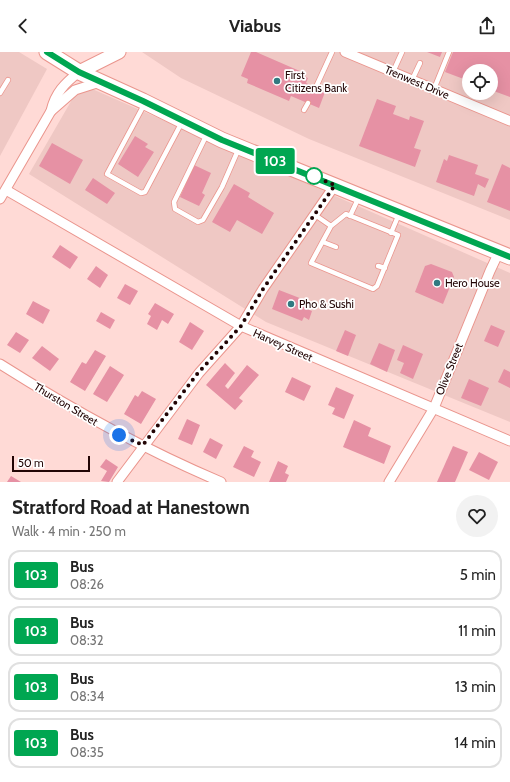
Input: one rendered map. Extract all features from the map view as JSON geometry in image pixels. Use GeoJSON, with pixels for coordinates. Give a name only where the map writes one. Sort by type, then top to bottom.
{"type":"FeatureCollection","features":[{"type":"Feature","properties":{"kind":"main road"},"geometry":{"type":"LineString","coordinates":[[47,52],[79,72],[146,102],[208,133],[505,254]]}},
{"type":"Feature","properties":{"kind":"street"},"geometry":{"type":"LineString","coordinates":[[51,111],[54,99],[61,88],[79,72],[119,52]]}},
{"type":"Feature","properties":{"kind":"street","name":"Trenwest Drive"},"geometry":{"type":"LineString","coordinates":[[345,52],[510,121]]}},
{"type":"Feature","properties":{"kind":"street"},"geometry":{"type":"LineString","coordinates":[[0,199],[3,188],[51,111],[75,90],[101,82]]}},
{"type":"Feature","properties":{"kind":"street"},"geometry":{"type":"LineString","coordinates":[[117,482],[143,445],[198,373],[241,326],[263,289],[335,185]]}},
{"type":"Feature","properties":{"kind":"street","name":"Harvey Street"},"geometry":{"type":"LineString","coordinates":[[3,188],[241,326],[510,441]]}},
{"type":"Feature","properties":{"kind":"street","name":"Olive Street"},"geometry":{"type":"LineString","coordinates":[[389,482],[434,408],[490,271],[505,254]]}},
{"type":"Feature","properties":{"kind":"street","name":"Thurston Street"},"geometry":{"type":"LineString","coordinates":[[0,364],[119,435],[143,445],[169,460],[221,482]]}},
{"type":"Feature","properties":{"kind":"lane"},"geometry":{"type":"LineString","coordinates":[[316,87],[332,52]]}},
{"type":"Feature","properties":{"kind":"lane"},"geometry":{"type":"LineString","coordinates":[[393,72],[402,52]]}},
{"type":"Feature","properties":{"kind":"lane"},"geometry":{"type":"LineString","coordinates":[[434,89],[449,52]]}},
{"type":"Feature","properties":{"kind":"lane"},"geometry":{"type":"LineString","coordinates":[[412,80],[420,63]]}},
{"type":"Feature","properties":{"kind":"lane"},"geometry":{"type":"LineString","coordinates":[[0,93],[8,80]]}},
{"type":"Feature","properties":{"kind":"lane"},"geometry":{"type":"LineString","coordinates":[[146,102],[107,174],[141,193],[145,192],[183,120]]}},
{"type":"Feature","properties":{"kind":"lane"},"geometry":{"type":"LineString","coordinates":[[304,110],[308,103]]}},
{"type":"Feature","properties":{"kind":"lane"},"geometry":{"type":"LineString","coordinates":[[208,133],[174,202],[175,209],[198,222],[203,220],[222,187],[240,147]]}},
{"type":"Feature","properties":{"kind":"lane"},"geometry":{"type":"LineString","coordinates":[[350,216],[360,195]]}},
{"type":"Feature","properties":{"kind":"lane"},"geometry":{"type":"LineString","coordinates":[[391,232],[400,211]]}},
{"type":"Feature","properties":{"kind":"lane"},"geometry":{"type":"LineString","coordinates":[[346,214],[362,220],[398,235],[377,286],[373,289],[311,263],[331,226],[346,214]]}},
{"type":"Feature","properties":{"kind":"lane"},"geometry":{"type":"LineString","coordinates":[[315,215],[331,226]]}},
{"type":"Feature","properties":{"kind":"lane"},"geometry":{"type":"LineString","coordinates":[[359,227],[362,220]]}},
{"type":"Feature","properties":{"kind":"lane"},"geometry":{"type":"LineString","coordinates":[[376,234],[379,227]]}},
{"type":"Feature","properties":{"kind":"lane"},"geometry":{"type":"LineString","coordinates":[[323,242],[336,247]]}},
{"type":"Feature","properties":{"kind":"lane"},"geometry":{"type":"LineString","coordinates":[[378,266],[384,268]]}},
{"type":"Feature","properties":{"kind":"shaded area"},"geometry":{"type":"Polygon","coordinates":[[[0,52],[19,52],[47,69],[0,156],[0,52]]]}},
{"type":"Feature","properties":{"kind":"shaded area"},"geometry":{"type":"Polygon","coordinates":[[[142,52],[510,52],[510,220],[309,139],[181,78],[142,52]]]}},
{"type":"Feature","properties":{"kind":"shaded area"},"geometry":{"type":"Polygon","coordinates":[[[81,84],[510,273],[510,422],[266,322],[29,174],[81,84]]]}},
{"type":"Feature","properties":{"kind":"building"},"geometry":{"type":"Polygon","coordinates":[[[251,52],[256,52],[302,72],[301,75],[308,78],[306,83],[325,92],[319,108],[291,96],[289,101],[247,83],[248,79],[241,76],[251,52]]]}},
{"type":"Feature","properties":{"kind":"building"},"geometry":{"type":"Polygon","coordinates":[[[427,52],[442,52],[440,57],[427,52]]]}},
{"type":"Feature","properties":{"kind":"building"},"geometry":{"type":"Polygon","coordinates":[[[453,52],[510,52],[510,97],[498,93],[498,64],[462,64],[462,78],[445,72],[453,52]]]}},
{"type":"Feature","properties":{"kind":"building"},"geometry":{"type":"Polygon","coordinates":[[[377,99],[396,106],[393,114],[409,120],[410,116],[424,121],[414,148],[421,150],[415,167],[359,146],[377,99]]]}},
{"type":"Feature","properties":{"kind":"building"},"geometry":{"type":"Polygon","coordinates":[[[135,136],[148,144],[145,147],[154,152],[138,177],[118,164],[135,136]]]}},
{"type":"Feature","properties":{"kind":"building"},"geometry":{"type":"Polygon","coordinates":[[[52,143],[83,160],[70,184],[39,166],[52,143]]]}},
{"type":"Feature","properties":{"kind":"building"},"geometry":{"type":"Polygon","coordinates":[[[449,155],[478,165],[475,174],[489,179],[485,188],[478,184],[474,196],[436,182],[444,159],[447,161],[449,155]]]}},
{"type":"Feature","properties":{"kind":"building"},"geometry":{"type":"Polygon","coordinates":[[[502,164],[510,168],[510,211],[487,202],[502,164]]]}},
{"type":"Feature","properties":{"kind":"building"},"geometry":{"type":"Polygon","coordinates":[[[194,165],[211,173],[202,193],[205,195],[199,206],[180,197],[194,165]]]}},
{"type":"Feature","properties":{"kind":"building"},"geometry":{"type":"Polygon","coordinates":[[[93,178],[115,193],[107,204],[85,190],[93,178]]]}},
{"type":"Feature","properties":{"kind":"building"},"geometry":{"type":"Polygon","coordinates":[[[234,184],[250,193],[248,197],[274,213],[262,234],[237,220],[230,232],[212,222],[234,184]]]}},
{"type":"Feature","properties":{"kind":"building"},"geometry":{"type":"Polygon","coordinates":[[[60,245],[78,257],[70,269],[52,257],[60,245]]]}},
{"type":"Feature","properties":{"kind":"building"},"geometry":{"type":"Polygon","coordinates":[[[431,264],[452,272],[454,277],[443,304],[415,292],[425,266],[431,264]]]}},
{"type":"Feature","properties":{"kind":"building"},"geometry":{"type":"Polygon","coordinates":[[[96,266],[108,275],[100,288],[87,279],[96,266]]]}},
{"type":"Feature","properties":{"kind":"building"},"geometry":{"type":"Polygon","coordinates":[[[125,284],[138,291],[130,305],[117,298],[125,284]]]}},
{"type":"Feature","properties":{"kind":"building"},"geometry":{"type":"Polygon","coordinates":[[[279,290],[310,302],[307,309],[312,311],[309,320],[304,317],[302,321],[272,309],[279,290]]]}},
{"type":"Feature","properties":{"kind":"building"},"geometry":{"type":"Polygon","coordinates":[[[33,301],[50,310],[43,324],[26,314],[33,301]]]}},
{"type":"Feature","properties":{"kind":"building"},"geometry":{"type":"Polygon","coordinates":[[[155,303],[174,314],[168,324],[162,320],[157,330],[147,324],[151,316],[148,314],[155,303]]]}},
{"type":"Feature","properties":{"kind":"building"},"geometry":{"type":"Polygon","coordinates":[[[101,312],[115,320],[110,329],[96,321],[101,312]]]}},
{"type":"Feature","properties":{"kind":"building"},"geometry":{"type":"Polygon","coordinates":[[[190,322],[204,331],[192,350],[179,342],[190,322]]]}},
{"type":"Feature","properties":{"kind":"building"},"geometry":{"type":"Polygon","coordinates":[[[491,325],[505,331],[498,347],[484,341],[491,325]]]}},
{"type":"Feature","properties":{"kind":"building"},"geometry":{"type":"Polygon","coordinates":[[[345,330],[356,335],[348,356],[336,351],[345,330]]]}},
{"type":"Feature","properties":{"kind":"building"},"geometry":{"type":"Polygon","coordinates":[[[16,332],[29,340],[20,353],[7,345],[16,332]]]}},
{"type":"Feature","properties":{"kind":"building"},"geometry":{"type":"Polygon","coordinates":[[[379,343],[395,350],[387,372],[370,364],[379,343]]]}},
{"type":"Feature","properties":{"kind":"building"},"geometry":{"type":"Polygon","coordinates":[[[403,345],[423,354],[413,379],[400,373],[404,363],[397,360],[403,345]]]}},
{"type":"Feature","properties":{"kind":"building"},"geometry":{"type":"Polygon","coordinates":[[[42,346],[59,359],[50,371],[32,358],[42,346]]]}},
{"type":"Feature","properties":{"kind":"building"},"geometry":{"type":"Polygon","coordinates":[[[95,350],[106,356],[85,391],[70,382],[82,362],[86,364],[95,350]]]}},
{"type":"Feature","properties":{"kind":"building"},"geometry":{"type":"Polygon","coordinates":[[[225,363],[235,373],[225,386],[228,389],[247,365],[259,375],[239,398],[243,401],[235,410],[206,385],[225,363]]]}},
{"type":"Feature","properties":{"kind":"building"},"geometry":{"type":"Polygon","coordinates":[[[110,366],[124,375],[107,402],[93,394],[110,366]]]}},
{"type":"Feature","properties":{"kind":"building"},"geometry":{"type":"Polygon","coordinates":[[[504,369],[510,372],[510,388],[498,382],[504,369]]]}},
{"type":"Feature","properties":{"kind":"building"},"geometry":{"type":"Polygon","coordinates":[[[292,377],[311,386],[304,401],[285,392],[292,377]]]}},
{"type":"Feature","properties":{"kind":"building"},"geometry":{"type":"Polygon","coordinates":[[[469,379],[489,388],[481,406],[461,398],[469,379]]]}},
{"type":"Feature","properties":{"kind":"building"},"geometry":{"type":"Polygon","coordinates":[[[336,387],[354,395],[344,419],[332,414],[335,408],[328,405],[336,387]]]}},
{"type":"Feature","properties":{"kind":"building"},"geometry":{"type":"Polygon","coordinates":[[[142,391],[156,399],[141,424],[124,414],[135,395],[138,397],[142,391]]]}},
{"type":"Feature","properties":{"kind":"building"},"geometry":{"type":"Polygon","coordinates":[[[187,419],[200,425],[192,445],[178,439],[187,419]]]}},
{"type":"Feature","properties":{"kind":"building"},"geometry":{"type":"Polygon","coordinates":[[[354,420],[371,428],[368,436],[391,446],[384,464],[343,447],[354,420]]]}},
{"type":"Feature","properties":{"kind":"building"},"geometry":{"type":"Polygon","coordinates":[[[210,438],[223,445],[216,459],[203,452],[210,438]]]}},
{"type":"Feature","properties":{"kind":"building"},"geometry":{"type":"Polygon","coordinates":[[[244,446],[254,451],[251,457],[261,462],[254,477],[233,467],[244,446]]]}},
{"type":"Feature","properties":{"kind":"building"},"geometry":{"type":"Polygon","coordinates":[[[453,446],[468,452],[455,482],[437,482],[453,446]]]}},
{"type":"Feature","properties":{"kind":"building"},"geometry":{"type":"Polygon","coordinates":[[[479,452],[498,462],[489,480],[469,470],[479,452]]]}},
{"type":"Feature","properties":{"kind":"building"},"geometry":{"type":"Polygon","coordinates":[[[106,459],[118,467],[109,482],[101,481],[107,471],[100,467],[106,459]]]}},
{"type":"Feature","properties":{"kind":"building"},"geometry":{"type":"Polygon","coordinates":[[[278,461],[288,466],[285,473],[289,475],[286,482],[269,482],[278,461]]]}},
{"type":"Feature","properties":{"kind":"building"},"geometry":{"type":"Polygon","coordinates":[[[11,476],[21,482],[7,482],[11,476]]]}},
{"type":"Feature","properties":{"kind":"bus line","name":"103"},"geometry":{"type":"LineString","coordinates":[[47,52],[79,72],[143,101],[222,140],[510,257]]}},
{"type":"Feature","properties":{"kind":"place","name":"First Citizens Bank"},"geometry":{"type":"Point","coordinates":[277,81]}},
{"type":"Feature","properties":{"kind":"place","name":"Hero House"},"geometry":{"type":"Point","coordinates":[437,283]}},
{"type":"Feature","properties":{"kind":"place","name":"Pho & Sushi"},"geometry":{"type":"Point","coordinates":[291,304]}},
{"type":"Feature","properties":{"kind":"route"},"geometry":{"type":"LineString","coordinates":[[119,435],[143,445],[198,373],[241,326],[263,289],[335,185],[308,174],[314,176]]}}]}
